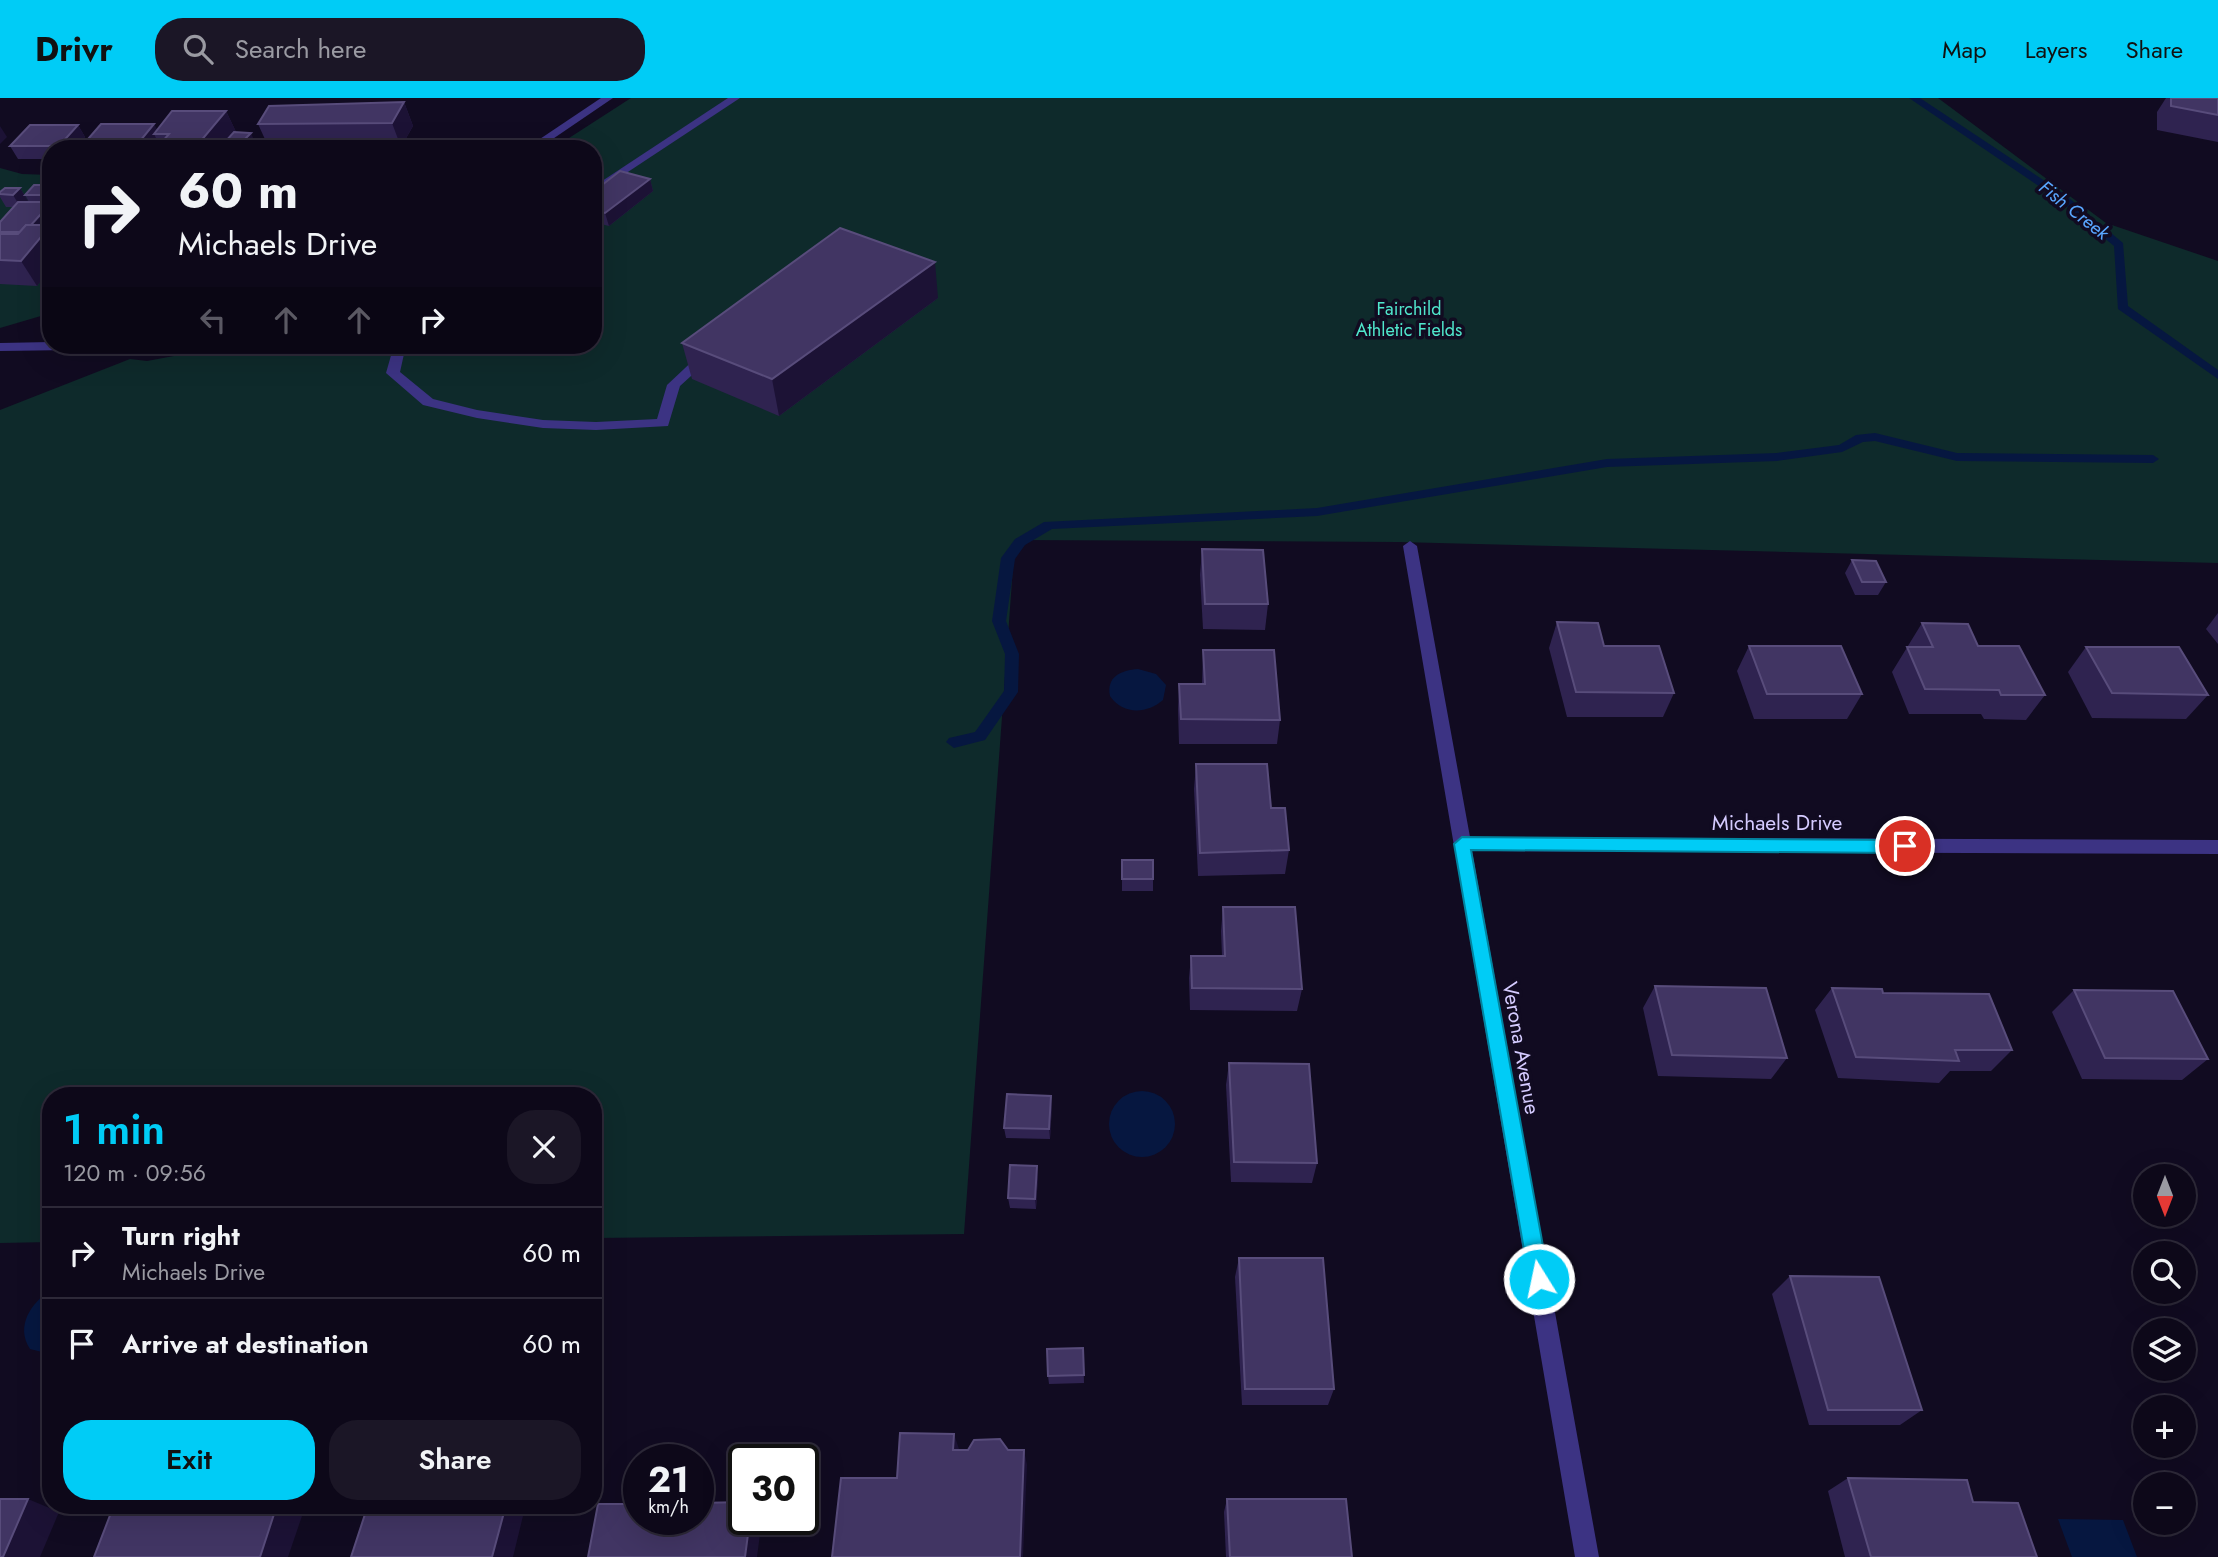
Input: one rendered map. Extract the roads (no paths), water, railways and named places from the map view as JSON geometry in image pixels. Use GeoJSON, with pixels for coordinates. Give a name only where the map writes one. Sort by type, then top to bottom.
{"type":"FeatureCollection","features":[{"type":"Feature","properties":{"kind":"street"},"geometry":{"type":"LineString","coordinates":[[588,98],[608,98]]}},
{"type":"Feature","properties":{"kind":"street"},"geometry":{"type":"LineString","coordinates":[[544,140],[608,98]]}},
{"type":"Feature","properties":{"kind":"street"},"geometry":{"type":"LineString","coordinates":[[602,186],[735,98]]}},
{"type":"Feature","properties":{"kind":"street"},"geometry":{"type":"LineString","coordinates":[[0,347],[42,346]]}},
{"type":"Feature","properties":{"kind":"street"},"geometry":{"type":"LineString","coordinates":[[398,354],[393,373],[428,402],[477,414],[543,424],[597,426],[663,423],[674,385],[715,347]]}},
{"type":"Feature","properties":{"kind":"street","name":"Verona Avenue"},"geometry":{"type":"LineString","coordinates":[[1410,546],[1587,1557]]}},
{"type":"Feature","properties":{"kind":"street","name":"Michaels Drive"},"geometry":{"type":"LineString","coordinates":[[1462,844],[2218,847]]}},
{"type":"Feature","properties":{"kind":"water"},"geometry":{"type":"Polygon","coordinates":[[[1138,669],[1156,674],[1166,685],[1163,700],[1143,710],[1122,707],[1110,696],[1109,689],[1116,676],[1138,669]]]}},
{"type":"Feature","properties":{"kind":"water"},"geometry":{"type":"Polygon","coordinates":[[[1142,1091],[1165,1101],[1175,1124],[1165,1147],[1142,1157],[1119,1147],[1109,1124],[1119,1101],[1142,1091]]]}},
{"type":"Feature","properties":{"kind":"water"},"geometry":{"type":"Polygon","coordinates":[[[42,1297],[42,1352],[30,1349],[24,1332],[27,1316],[42,1297]]]}},
{"type":"Feature","properties":{"kind":"water"},"geometry":{"type":"Polygon","coordinates":[[[2058,1519],[2123,1520],[2137,1557],[2072,1557],[2058,1519]]]}},
{"type":"Feature","properties":{"kind":"waterway","name":"Fish Creek"},"geometry":{"type":"LineString","coordinates":[[1914,98],[2059,195],[2119,245],[2122,307],[2218,375]]}},
{"type":"Feature","properties":{"kind":"waterway"},"geometry":{"type":"LineString","coordinates":[[954,742],[980,736],[1011,692],[1012,654],[999,621],[1008,558],[1020,542],[1049,525],[1317,512],[1607,463],[1777,457],[1842,448],[1860,438],[1875,437],[1957,457],[2153,459]]}},
{"type":"Feature","properties":{"kind":"park label","name":"Fairchild Athletic Fields"},"geometry":{"type":"Point","coordinates":[1409,319]}}]}
